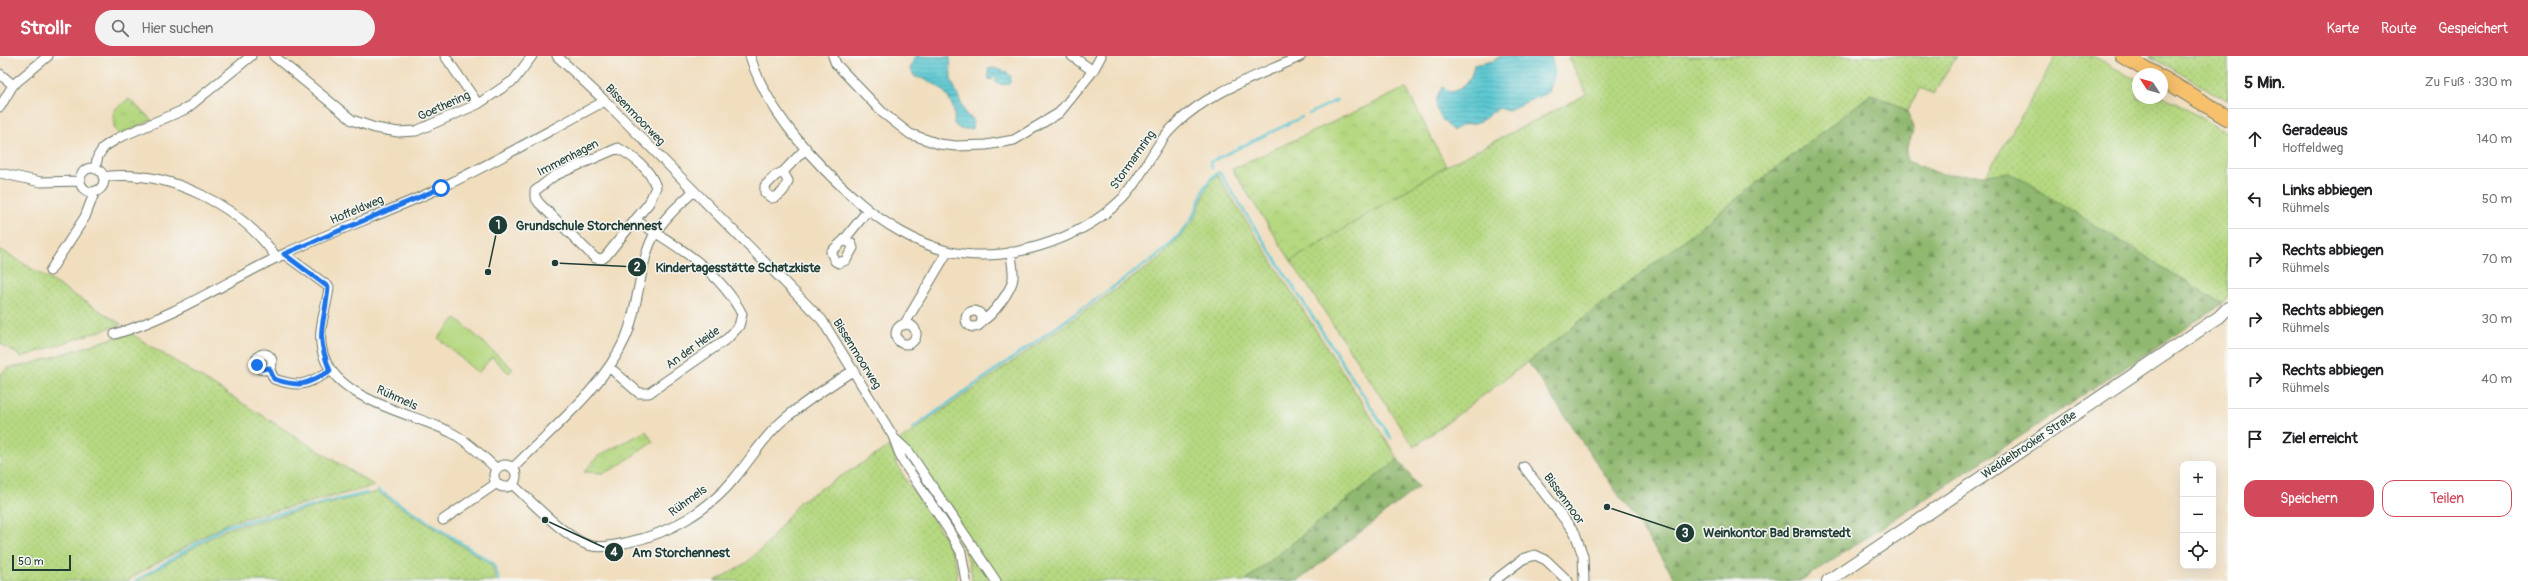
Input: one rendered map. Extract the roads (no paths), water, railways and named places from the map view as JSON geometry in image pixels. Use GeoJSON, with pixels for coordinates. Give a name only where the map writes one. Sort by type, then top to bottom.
{"type":"FeatureCollection","features":[{"type":"Feature","properties":{"kind":"main road"},"geometry":{"type":"LineString","coordinates":[[2123,56],[2144,68]]}},
{"type":"Feature","properties":{"kind":"main road"},"geometry":{"type":"LineString","coordinates":[[2168,82],[2228,118]]}},
{"type":"Feature","properties":{"kind":"street"},"geometry":{"type":"LineString","coordinates":[[0,108],[13,85],[48,56]]}},
{"type":"Feature","properties":{"kind":"street"},"geometry":{"type":"LineString","coordinates":[[50,271],[84,217],[95,191],[103,184],[103,177],[96,168],[98,156],[104,146],[118,138],[186,109],[251,56]]}},
{"type":"Feature","properties":{"kind":"street","name":"Goethering"},"geometry":{"type":"LineString","coordinates":[[274,56],[352,120],[375,128],[398,132],[416,131],[478,104],[514,80],[532,56]]}},
{"type":"Feature","properties":{"kind":"street"},"geometry":{"type":"LineString","coordinates":[[445,56],[478,104]]}},
{"type":"Feature","properties":{"kind":"street","name":"Bissenmoorweg"},"geometry":{"type":"LineString","coordinates":[[557,56],[605,101],[693,192],[822,320],[893,436],[902,460],[948,529],[960,552],[966,581]]}},
{"type":"Feature","properties":{"kind":"street","name":"Stormarnring"},"geometry":{"type":"LineString","coordinates":[[750,56],[757,78],[770,103],[806,148],[868,210],[911,237],[948,251],[985,254],[1011,252],[1032,248],[1068,236],[1097,220],[1123,198],[1158,142],[1176,123],[1217,95],[1291,58],[1301,56]]}},
{"type":"Feature","properties":{"kind":"street"},"geometry":{"type":"LineString","coordinates":[[833,56],[836,64],[883,113],[910,134],[939,144],[956,146],[986,145],[1014,140],[1059,113],[1094,71],[1102,56]]}},
{"type":"Feature","properties":{"kind":"street"},"geometry":{"type":"LineString","coordinates":[[1072,56],[1094,71]]}},
{"type":"Feature","properties":{"kind":"street"},"geometry":{"type":"LineString","coordinates":[[0,74],[13,85]]}},
{"type":"Feature","properties":{"kind":"street","name":"Hoffeldweg"},"geometry":{"type":"LineString","coordinates":[[115,334],[165,315],[206,296],[280,256],[441,188],[507,156],[605,101]]}},
{"type":"Feature","properties":{"kind":"street","name":"Immenhagen"},"geometry":{"type":"LineString","coordinates":[[618,148],[633,157],[651,174],[656,186],[649,203],[635,220],[606,256],[598,260],[539,202],[535,197],[535,191],[554,176],[618,148]]}},
{"type":"Feature","properties":{"kind":"street"},"geometry":{"type":"LineString","coordinates":[[783,172],[806,148]]}},
{"type":"Feature","properties":{"kind":"street"},"geometry":{"type":"LineString","coordinates":[[80,181],[85,171],[96,168]]}},
{"type":"Feature","properties":{"kind":"street"},"geometry":{"type":"LineString","coordinates":[[0,173],[41,182],[80,181]]}},
{"type":"Feature","properties":{"kind":"street"},"geometry":{"type":"LineString","coordinates":[[103,177],[120,174],[188,189],[230,212],[252,228],[280,256]]}},
{"type":"Feature","properties":{"kind":"street"},"geometry":{"type":"LineString","coordinates":[[80,181],[87,190],[95,191]]}},
{"type":"Feature","properties":{"kind":"street"},"geometry":{"type":"LineString","coordinates":[[513,468],[577,405],[609,367],[626,337],[636,308],[649,250],[655,232],[693,192]]}},
{"type":"Feature","properties":{"kind":"street"},"geometry":{"type":"LineString","coordinates":[[844,240],[868,210]]}},
{"type":"Feature","properties":{"kind":"street"},"geometry":{"type":"LineString","coordinates":[[635,220],[655,232]]}},
{"type":"Feature","properties":{"kind":"street","name":"An der Heide"},"geometry":{"type":"LineString","coordinates":[[609,367],[639,394],[649,393],[728,338],[739,326],[742,314],[735,301],[720,284],[693,256],[655,232]]}},
{"type":"Feature","properties":{"kind":"street"},"geometry":{"type":"LineString","coordinates":[[904,325],[948,251]]}},
{"type":"Feature","properties":{"kind":"street"},"geometry":{"type":"LineString","coordinates":[[982,321],[990,317],[1011,286],[1013,278],[1011,252]]}},
{"type":"Feature","properties":{"kind":"street","name":"Rühmels"},"geometry":{"type":"LineString","coordinates":[[280,256],[328,287],[320,336],[322,351],[330,371],[350,388],[381,405],[460,437],[497,469]]}},
{"type":"Feature","properties":{"kind":"street","name":"Weddelbrooker Straße"},"geometry":{"type":"LineString","coordinates":[[1828,581],[2219,317],[2228,308]]}},
{"type":"Feature","properties":{"kind":"street"},"geometry":{"type":"LineString","coordinates":[[269,368],[274,379],[294,386],[311,381],[330,371]]}},
{"type":"Feature","properties":{"kind":"street","name":"Rühmels"},"geometry":{"type":"LineString","coordinates":[[512,484],[571,535],[588,545],[608,547],[649,538],[673,527],[704,507],[733,481],[782,421],[815,395],[854,370]]}},
{"type":"Feature","properties":{"kind":"street"},"geometry":{"type":"LineString","coordinates":[[893,436],[909,452],[996,581]]}},
{"type":"Feature","properties":{"kind":"street"},"geometry":{"type":"LineString","coordinates":[[506,464],[513,468],[516,478],[512,484],[504,487],[497,482],[494,476],[497,469],[506,464]]}},
{"type":"Feature","properties":{"kind":"street","name":"Bissenmoor"},"geometry":{"type":"LineString","coordinates":[[1524,467],[1575,533],[1583,556],[1582,571],[1584,581]]}},
{"type":"Feature","properties":{"kind":"street"},"geometry":{"type":"LineString","coordinates":[[443,520],[497,482]]}},
{"type":"Feature","properties":{"kind":"street"},"geometry":{"type":"LineString","coordinates":[[1494,581],[1523,559],[1535,556],[1550,563],[1567,581],[1582,571]]}},
{"type":"Feature","properties":{"kind":"water"},"geometry":{"type":"Polygon","coordinates":[[[917,56],[950,57],[951,79],[966,115],[973,119],[972,129],[960,129],[954,124],[953,107],[945,93],[939,87],[924,79],[915,77],[910,69],[914,58],[917,56]]]}},
{"type":"Feature","properties":{"kind":"water"},"geometry":{"type":"Polygon","coordinates":[[[1501,56],[1551,56],[1555,73],[1549,92],[1506,111],[1500,108],[1493,111],[1478,122],[1460,126],[1453,131],[1440,116],[1436,105],[1439,93],[1443,87],[1450,92],[1464,86],[1469,80],[1474,65],[1493,61],[1501,56]]]}},
{"type":"Feature","properties":{"kind":"water"},"geometry":{"type":"Polygon","coordinates":[[[993,68],[1007,72],[1011,76],[1010,83],[1003,85],[995,82],[997,79],[994,76],[992,80],[989,79],[988,69],[993,68]]]}},
{"type":"Feature","properties":{"kind":"waterway"},"geometry":{"type":"LineString","coordinates":[[1309,114],[1337,100]]}},
{"type":"Feature","properties":{"kind":"waterway"},"geometry":{"type":"LineString","coordinates":[[1212,168],[1210,162],[1302,117]]}},
{"type":"Feature","properties":{"kind":"waterway"},"geometry":{"type":"LineString","coordinates":[[912,429],[1158,255],[1182,232],[1194,214],[1208,182],[1219,172],[1391,438]]}},
{"type":"Feature","properties":{"kind":"waterway"},"geometry":{"type":"LineString","coordinates":[[378,490],[494,564],[499,581]]}},
{"type":"Feature","properties":{"kind":"waterway"},"geometry":{"type":"LineString","coordinates":[[135,581],[226,526],[367,493]]}},
{"type":"Feature","properties":{"kind":"place","name":"Kindertagesstätte Schatzkiste"},"geometry":{"type":"Point","coordinates":[555,263]}},
{"type":"Feature","properties":{"kind":"place","name":"Grundschule Storchennest"},"geometry":{"type":"Point","coordinates":[488,272]}},
{"type":"Feature","properties":{"kind":"place","name":"Weinkontor Bad Bramstedt"},"geometry":{"type":"Point","coordinates":[1607,507]}},
{"type":"Feature","properties":{"kind":"place","name":"Am Storchennest"},"geometry":{"type":"Point","coordinates":[545,520]}}]}
